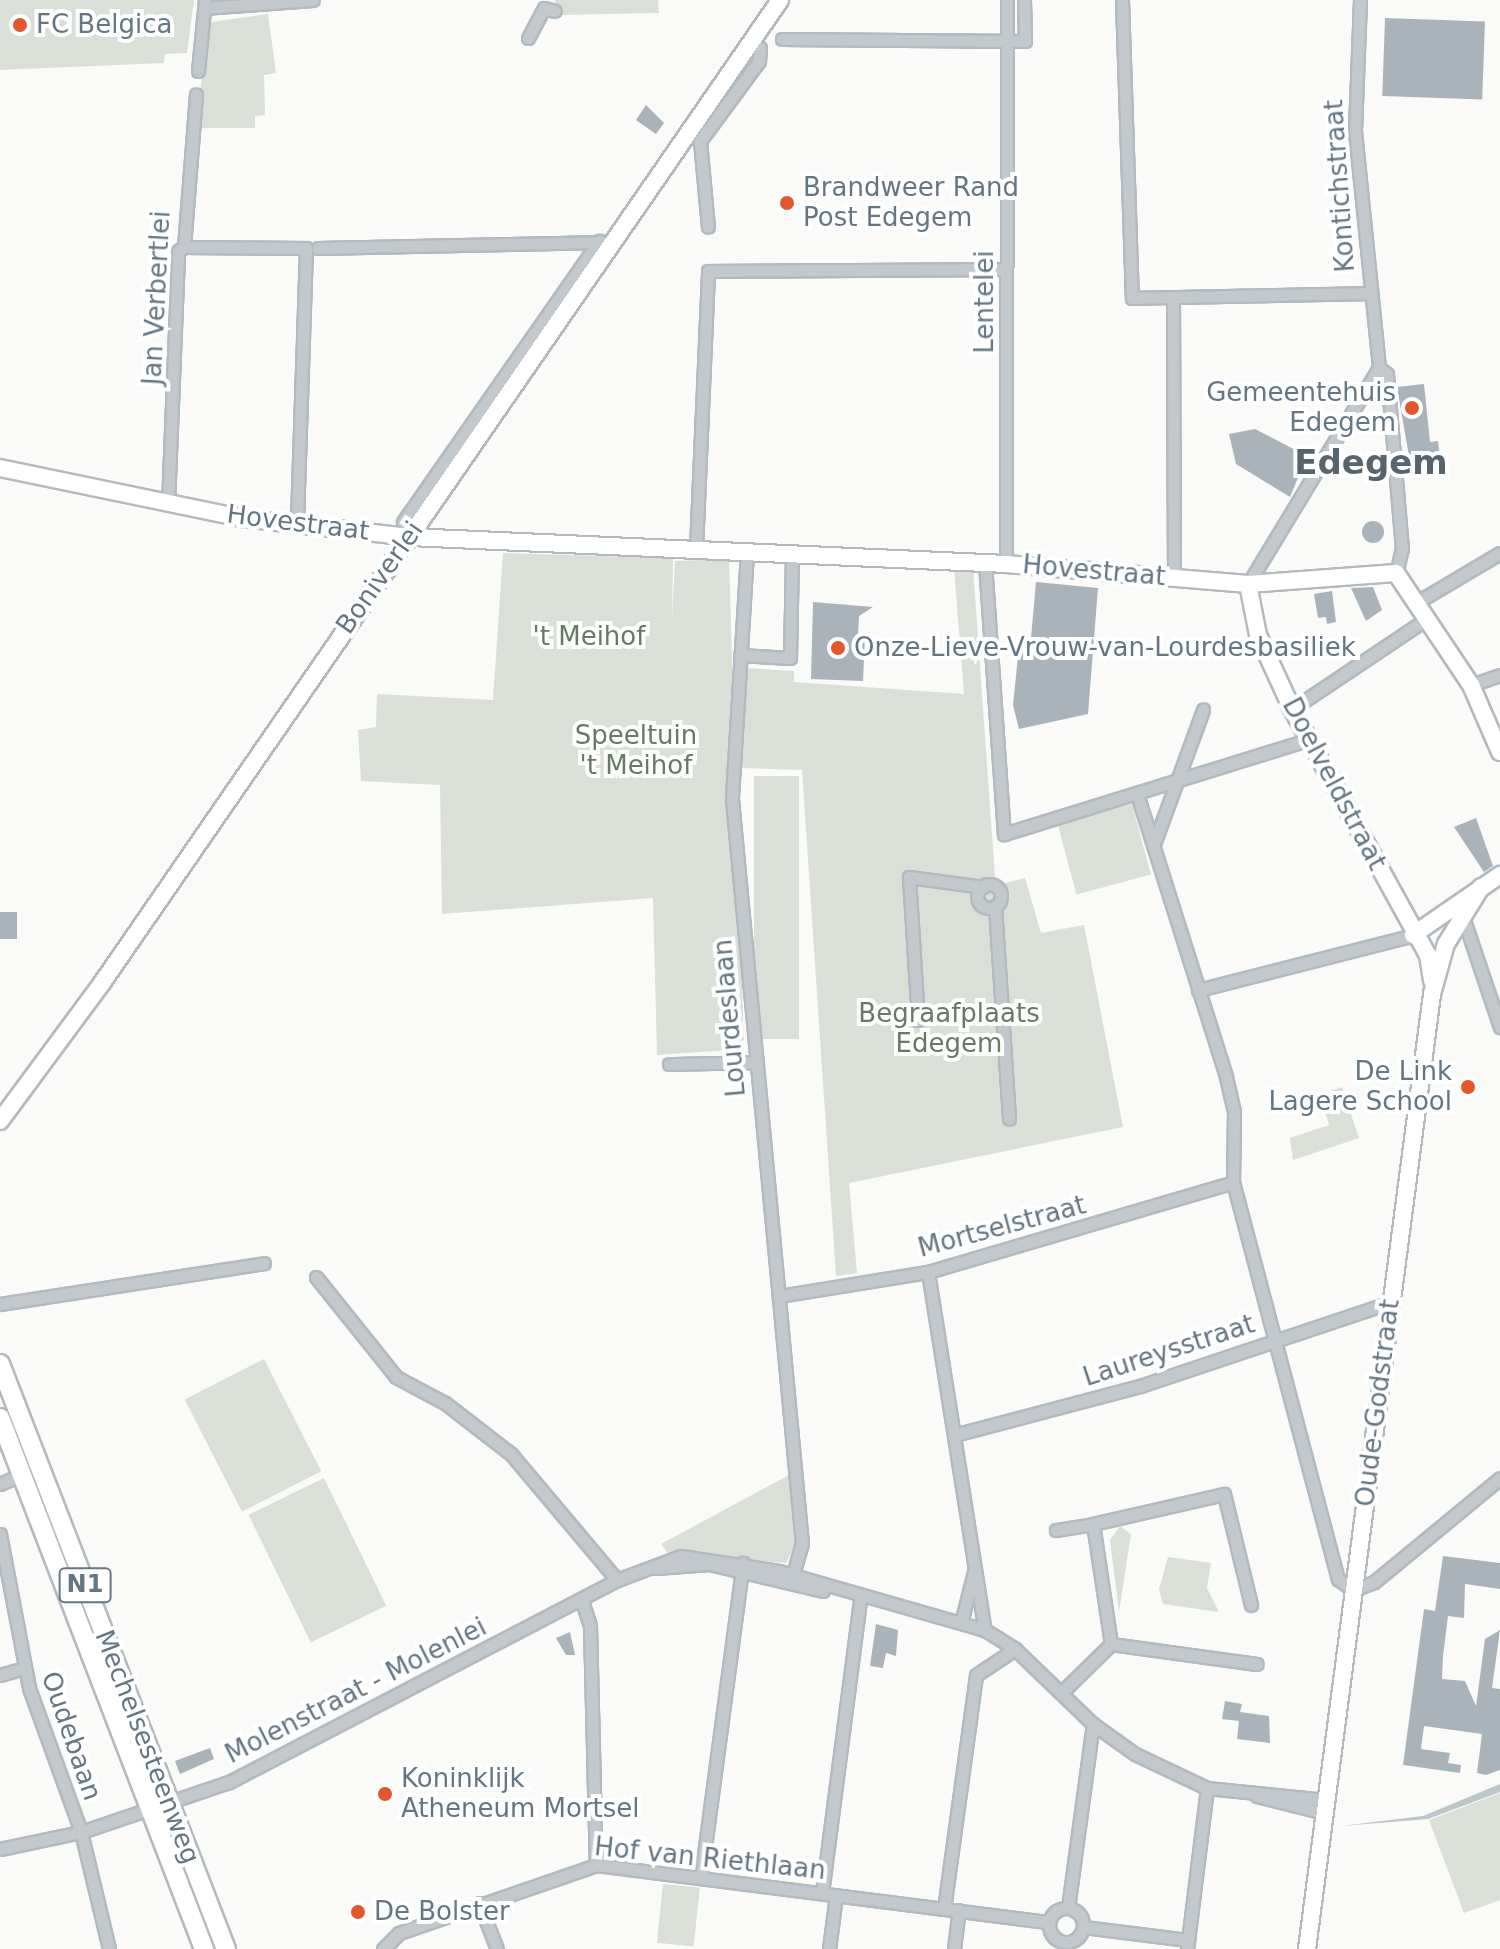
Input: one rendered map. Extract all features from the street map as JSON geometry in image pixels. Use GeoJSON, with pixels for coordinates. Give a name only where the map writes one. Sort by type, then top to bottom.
{"type":"FeatureCollection","features":[{"type":"Feature","properties":{"kind":"main road","name":"Mechelsesteenweg"},"geometry":{"type":"LineString","coordinates":[[0,1364],[162,1808],[204,1949]]}},
{"type":"Feature","properties":{"kind":"main road","name":"Mechelsesteenweg"},"geometry":{"type":"LineString","coordinates":[[0,1418],[162,1808],[226,1949]]}},
{"type":"Feature","properties":{"kind":"street"},"geometry":{"type":"LineString","coordinates":[[198,71],[205,4],[313,0]]}},
{"type":"Feature","properties":{"kind":"street","name":"Boniverlei"},"geometry":{"type":"LineString","coordinates":[[2,1121],[605,242],[780,0]]}},
{"type":"Feature","properties":{"kind":"street","name":"Lentelei"},"geometry":{"type":"LineString","coordinates":[[1006,564],[1007,0]]}},
{"type":"Feature","properties":{"kind":"street"},"geometry":{"type":"LineString","coordinates":[[782,39],[1025,41],[1024,0]]}},
{"type":"Feature","properties":{"kind":"street"},"geometry":{"type":"LineString","coordinates":[[1122,0],[1132,298],[1369,293]]}},
{"type":"Feature","properties":{"kind":"street","name":"Kontichstraat"},"geometry":{"type":"LineString","coordinates":[[1360,0],[1355,131],[1369,293],[1379,368],[1387,374],[1387,430],[1402,548],[1396,573]]}},
{"type":"Feature","properties":{"kind":"street"},"geometry":{"type":"LineString","coordinates":[[528,38],[547,6]]}},
{"type":"Feature","properties":{"kind":"street"},"geometry":{"type":"LineString","coordinates":[[708,227],[700,141],[759,61],[760,48],[751,41]]}},
{"type":"Feature","properties":{"kind":"street","name":"Jan Verbertlei"},"geometry":{"type":"LineString","coordinates":[[168,504],[178,251],[184,247],[196,94]]}},
{"type":"Feature","properties":{"kind":"street"},"geometry":{"type":"LineString","coordinates":[[684,135],[700,141]]}},
{"type":"Feature","properties":{"kind":"street"},"geometry":{"type":"LineString","coordinates":[[184,247],[312,248],[605,242]]}},
{"type":"Feature","properties":{"kind":"street"},"geometry":{"type":"LineString","coordinates":[[297,525],[312,248]]}},
{"type":"Feature","properties":{"kind":"street"},"geometry":{"type":"LineString","coordinates":[[696,548],[708,271],[1006,269]]}},
{"type":"Feature","properties":{"kind":"street"},"geometry":{"type":"LineString","coordinates":[[1173,298],[1174,578]]}},
{"type":"Feature","properties":{"kind":"street"},"geometry":{"type":"LineString","coordinates":[[1248,584],[1379,368]]}},
{"type":"Feature","properties":{"kind":"street","name":"Hovestraat"},"geometry":{"type":"LineString","coordinates":[[0,468],[168,504],[297,525],[407,529],[792,555],[1006,564],[1248,584],[1396,573]]}},
{"type":"Feature","properties":{"kind":"street","name":"Lourdeslaan"},"geometry":{"type":"LineString","coordinates":[[747,552],[732,799],[802,1543],[793,1575]]}},
{"type":"Feature","properties":{"kind":"street"},"geometry":{"type":"LineString","coordinates":[[1419,601],[1500,553]]}},
{"type":"Feature","properties":{"kind":"street"},"geometry":{"type":"LineString","coordinates":[[740,655],[790,658],[792,555]]}},
{"type":"Feature","properties":{"kind":"street"},"geometry":{"type":"LineString","coordinates":[[985,563],[1004,834],[1308,740]]}},
{"type":"Feature","properties":{"kind":"street"},"geometry":{"type":"LineString","coordinates":[[1396,573],[1419,601],[1471,685],[1500,752]]}},
{"type":"Feature","properties":{"kind":"street","name":"Doelveldstraat"},"geometry":{"type":"LineString","coordinates":[[1248,584],[1258,635],[1292,709],[1413,935]]}},
{"type":"Feature","properties":{"kind":"street"},"geometry":{"type":"LineString","coordinates":[[1292,709],[1428,618]]}},
{"type":"Feature","properties":{"kind":"street"},"geometry":{"type":"LineString","coordinates":[[1471,685],[1500,675]]}},
{"type":"Feature","properties":{"kind":"street"},"geometry":{"type":"LineString","coordinates":[[1155,842],[1174,782],[1203,710]]}},
{"type":"Feature","properties":{"kind":"street"},"geometry":{"type":"LineString","coordinates":[[1137,794],[1155,842],[1234,1112],[1233,1182],[1272,1341],[1338,1579],[1353,1590],[1405,1559],[1500,1478]]}},
{"type":"Feature","properties":{"kind":"street"},"geometry":{"type":"LineString","coordinates":[[1198,990],[1413,935],[1451,916],[1481,887],[1500,875]]}},
{"type":"Feature","properties":{"kind":"street"},"geometry":{"type":"LineString","coordinates":[[918,1020],[909,877],[1000,891],[995,907],[1009,1119]]}},
{"type":"Feature","properties":{"kind":"street"},"geometry":{"type":"LineString","coordinates":[[1451,916],[1474,947],[1500,1027]]}},
{"type":"Feature","properties":{"kind":"street","name":"Oude-Godstraat"},"geometry":{"type":"LineString","coordinates":[[1307,1949],[1432,994],[1451,916]]}},
{"type":"Feature","properties":{"kind":"street"},"geometry":{"type":"LineString","coordinates":[[1413,935],[1426,946],[1446,944],[1474,947]]}},
{"type":"Feature","properties":{"kind":"street","name":"Oude-Godstraat"},"geometry":{"type":"LineString","coordinates":[[1413,935],[1428,955],[1432,994]]}},
{"type":"Feature","properties":{"kind":"street"},"geometry":{"type":"LineString","coordinates":[[669,1064],[757,1062]]}},
{"type":"Feature","properties":{"kind":"street","name":"Mortselstraat"},"geometry":{"type":"LineString","coordinates":[[779,1296],[928,1272],[1233,1182]]}},
{"type":"Feature","properties":{"kind":"street"},"geometry":{"type":"LineString","coordinates":[[0,1304],[264,1263]]}},
{"type":"Feature","properties":{"kind":"street"},"geometry":{"type":"LineString","coordinates":[[928,1272],[958,1434],[985,1630]]}},
{"type":"Feature","properties":{"kind":"street"},"geometry":{"type":"LineString","coordinates":[[316,1277],[396,1377],[445,1403],[511,1454],[617,1580]]}},
{"type":"Feature","properties":{"kind":"street","name":"Laureysstraat"},"geometry":{"type":"LineString","coordinates":[[958,1434],[1140,1386],[1391,1302]]}},
{"type":"Feature","properties":{"kind":"street"},"geometry":{"type":"LineString","coordinates":[[0,1484],[22,1474]]}},
{"type":"Feature","properties":{"kind":"street"},"geometry":{"type":"LineString","coordinates":[[1056,1530],[1224,1494],[1251,1605]]}},
{"type":"Feature","properties":{"kind":"street"},"geometry":{"type":"LineString","coordinates":[[1093,1524],[1111,1644]]}},
{"type":"Feature","properties":{"kind":"street","name":"Oudebaan"},"geometry":{"type":"LineString","coordinates":[[0,1534],[25,1668],[81,1832],[109,1949]]}},
{"type":"Feature","properties":{"kind":"street","name":"Molenstraat - Molenlei"},"geometry":{"type":"LineString","coordinates":[[0,1849],[81,1832],[162,1808],[229,1782],[643,1569],[709,1564],[742,1567]]}},
{"type":"Feature","properties":{"kind":"street"},"geometry":{"type":"LineString","coordinates":[[742,1567],[793,1575],[837,1592]]}},
{"type":"Feature","properties":{"kind":"street"},"geometry":{"type":"LineString","coordinates":[[742,1567],[985,1630],[1015,1649],[1063,1691],[1093,1724],[1135,1754],[1207,1788],[1325,1806]]}},
{"type":"Feature","properties":{"kind":"street"},"geometry":{"type":"LineString","coordinates":[[701,1877],[742,1567]]}},
{"type":"Feature","properties":{"kind":"street"},"geometry":{"type":"LineString","coordinates":[[961,1623],[975,1568]]}},
{"type":"Feature","properties":{"kind":"street"},"geometry":{"type":"LineString","coordinates":[[822,1893],[860,1599]]}},
{"type":"Feature","properties":{"kind":"street"},"geometry":{"type":"LineString","coordinates":[[582,1601],[590,1626],[596,1865]]}},
{"type":"Feature","properties":{"kind":"street"},"geometry":{"type":"LineString","coordinates":[[1111,1644],[1257,1664]]}},
{"type":"Feature","properties":{"kind":"street"},"geometry":{"type":"LineString","coordinates":[[1063,1691],[1111,1644]]}},
{"type":"Feature","properties":{"kind":"street"},"geometry":{"type":"LineString","coordinates":[[944,1909],[976,1675],[1015,1649]]}},
{"type":"Feature","properties":{"kind":"street"},"geometry":{"type":"LineString","coordinates":[[0,1675],[25,1668]]}},
{"type":"Feature","properties":{"kind":"street"},"geometry":{"type":"LineString","coordinates":[[1068,1908],[1079,1914],[1083,1927],[1076,1938],[1063,1945],[1051,1933],[1049,1922],[1068,1908],[1093,1724]]}},
{"type":"Feature","properties":{"kind":"street"},"geometry":{"type":"LineString","coordinates":[[1083,1927],[1187,1945],[1207,1788]]}},
{"type":"Feature","properties":{"kind":"street","name":"Hof van Riethlaan"},"geometry":{"type":"LineString","coordinates":[[383,1949],[399,1933],[596,1865],[1049,1922]]}},
{"type":"Feature","properties":{"kind":"street"},"geometry":{"type":"LineString","coordinates":[[829,1949],[836,1895]]}},
{"type":"Feature","properties":{"kind":"street"},"geometry":{"type":"LineString","coordinates":[[479,1903],[497,1949]]}},
{"type":"Feature","properties":{"kind":"street"},"geometry":{"type":"LineString","coordinates":[[954,1949],[959,1910]]}},
{"type":"Feature","properties":{"kind":"green space"},"geometry":{"type":"Polygon","coordinates":[[[0,0],[194,0],[187,53],[165,54],[164,63],[0,70],[0,0]]]}},
{"type":"Feature","properties":{"kind":"green space"},"geometry":{"type":"Polygon","coordinates":[[[555,0],[658,0],[659,13],[557,15],[555,0]]]}},
{"type":"Feature","properties":{"kind":"green space"},"geometry":{"type":"Polygon","coordinates":[[[268,14],[276,73],[264,75],[265,115],[255,116],[255,128],[194,128],[211,22],[268,14]]]}},
{"type":"Feature","properties":{"kind":"green space"},"geometry":{"type":"Polygon","coordinates":[[[503,553],[673,558],[672,619],[675,561],[729,559],[744,1049],[657,1055],[653,898],[442,914],[440,785],[361,781],[358,730],[376,727],[377,694],[493,700],[503,553]]]}},
{"type":"Feature","properties":{"kind":"green space","name":"Begraafplaats Edegem"},"geometry":{"type":"Polygon","coordinates":[[[973,567],[995,877],[1002,884],[1025,878],[1041,933],[1084,925],[1123,1127],[849,1183],[857,1273],[836,1276],[802,770],[741,768],[744,668],[794,671],[794,682],[964,694],[954,568],[973,567]]]}},
{"type":"Feature","properties":{"kind":"green space"},"geometry":{"type":"Polygon","coordinates":[[[754,776],[799,776],[799,1039],[754,1039],[754,776]]]}},
{"type":"Feature","properties":{"kind":"green space"},"geometry":{"type":"Polygon","coordinates":[[[1132,804],[1151,875],[1077,894],[1058,824],[1132,804]]]}},
{"type":"Feature","properties":{"kind":"green space"},"geometry":{"type":"Polygon","coordinates":[[[1342,1087],[1359,1138],[1293,1160],[1290,1138],[1329,1125],[1320,1095],[1342,1087]]]}},
{"type":"Feature","properties":{"kind":"green space"},"geometry":{"type":"Polygon","coordinates":[[[264,1359],[321,1471],[242,1512],[185,1399],[264,1359]]]}},
{"type":"Feature","properties":{"kind":"green space"},"geometry":{"type":"Polygon","coordinates":[[[791,1474],[795,1545],[786,1563],[669,1555],[661,1544],[791,1474]]]}},
{"type":"Feature","properties":{"kind":"green space"},"geometry":{"type":"Polygon","coordinates":[[[324,1478],[386,1606],[311,1642],[249,1515],[324,1478]]]}},
{"type":"Feature","properties":{"kind":"green space"},"geometry":{"type":"Polygon","coordinates":[[[1120,1526],[1131,1534],[1119,1612],[1110,1540],[1120,1526]]]}},
{"type":"Feature","properties":{"kind":"green space"},"geometry":{"type":"Polygon","coordinates":[[[1168,1557],[1211,1563],[1207,1588],[1219,1612],[1163,1604],[1159,1589],[1168,1557]]]}},
{"type":"Feature","properties":{"kind":"green space"},"geometry":{"type":"Polygon","coordinates":[[[1500,1793],[1500,1900],[1464,1913],[1429,1820],[1500,1793]]]}},
{"type":"Feature","properties":{"kind":"green space"},"geometry":{"type":"Polygon","coordinates":[[[663,1884],[700,1888],[694,1947],[657,1943],[663,1884]]]}},
{"type":"Feature","properties":{"kind":"shaded area"},"geometry":{"type":"Polygon","coordinates":[[[1500,1784],[1500,1792],[1428,1819],[1341,1826],[1423,1816],[1500,1784]]]}},
{"type":"Feature","properties":{"kind":"building"},"geometry":{"type":"Polygon","coordinates":[[[1385,18],[1485,21],[1482,99],[1382,96],[1385,18]]]}},
{"type":"Feature","properties":{"kind":"building"},"geometry":{"type":"Polygon","coordinates":[[[646,105],[664,123],[656,134],[636,120],[646,105]]]}},
{"type":"Feature","properties":{"kind":"building","name":"Gemeentehuis Edegem"},"geometry":{"type":"Polygon","coordinates":[[[1424,384],[1430,442],[1438,441],[1440,458],[1410,462],[1397,387],[1424,384]]]}},
{"type":"Feature","properties":{"kind":"building"},"geometry":{"type":"Polygon","coordinates":[[[1255,429],[1307,456],[1290,497],[1236,464],[1229,434],[1255,429]]]}},
{"type":"Feature","properties":{"kind":"building"},"geometry":{"type":"Polygon","coordinates":[[[1369,521],[1377,521],[1384,532],[1377,543],[1369,543],[1362,536],[1362,528],[1369,521]]]}},
{"type":"Feature","properties":{"kind":"building"},"geometry":{"type":"Polygon","coordinates":[[[1036,582],[1098,588],[1088,714],[1019,729],[1013,705],[1020,637],[1031,638],[1036,582]]]}},
{"type":"Feature","properties":{"kind":"building"},"geometry":{"type":"Polygon","coordinates":[[[1373,587],[1382,610],[1366,621],[1351,588],[1373,587]]]}},
{"type":"Feature","properties":{"kind":"building"},"geometry":{"type":"Polygon","coordinates":[[[1332,591],[1336,622],[1327,624],[1326,617],[1318,618],[1314,594],[1332,591]]]}},
{"type":"Feature","properties":{"kind":"building","name":"Onze-Lieve-Vrouw-van-Lourdesbasiliek"},"geometry":{"type":"Polygon","coordinates":[[[813,602],[873,607],[859,616],[858,636],[865,636],[863,681],[811,679],[813,602]]]}},
{"type":"Feature","properties":{"kind":"building"},"geometry":{"type":"Polygon","coordinates":[[[1476,818],[1493,866],[1484,872],[1454,827],[1476,818]]]}},
{"type":"Feature","properties":{"kind":"building"},"geometry":{"type":"Polygon","coordinates":[[[0,912],[17,912],[17,939],[0,939],[0,912]]]}},
{"type":"Feature","properties":{"kind":"building"},"geometry":{"type":"Polygon","coordinates":[[[1443,1556],[1500,1563],[1500,1589],[1465,1584],[1464,1618],[1448,1616],[1443,1656],[1442,1679],[1465,1681],[1476,1706],[1485,1639],[1500,1630],[1492,1688],[1500,1689],[1500,1770],[1486,1775],[1477,1773],[1482,1734],[1424,1726],[1421,1749],[1450,1753],[1448,1763],[1461,1765],[1460,1773],[1403,1765],[1424,1609],[1435,1611],[1443,1556]]]}},
{"type":"Feature","properties":{"kind":"building"},"geometry":{"type":"Polygon","coordinates":[[[876,1624],[898,1630],[896,1656],[886,1653],[883,1668],[870,1666],[876,1624]]]}},
{"type":"Feature","properties":{"kind":"building"},"geometry":{"type":"Polygon","coordinates":[[[570,1632],[575,1655],[566,1655],[556,1638],[570,1632]]]}},
{"type":"Feature","properties":{"kind":"building"},"geometry":{"type":"Polygon","coordinates":[[[1225,1701],[1242,1704],[1240,1712],[1269,1716],[1270,1743],[1237,1739],[1239,1721],[1222,1719],[1225,1701]]]}},
{"type":"Feature","properties":{"kind":"building"},"geometry":{"type":"Polygon","coordinates":[[[210,1748],[214,1759],[180,1774],[175,1761],[210,1748]]]}},
{"type":"Feature","properties":{"kind":"place","name":"FC Belgica"},"geometry":{"type":"Point","coordinates":[20,25]}},
{"type":"Feature","properties":{"kind":"place","name":"Brandweer Rand Post Edegem"},"geometry":{"type":"Point","coordinates":[787,203]}},
{"type":"Feature","properties":{"kind":"place","name":"Gemeentehuis Edegem"},"geometry":{"type":"Point","coordinates":[1412,408]}},
{"type":"Feature","properties":{"kind":"place","name":"Onze-Lieve-Vrouw-van-Lourdesbasiliek"},"geometry":{"type":"Point","coordinates":[838,648]}},
{"type":"Feature","properties":{"kind":"place","name":"De Link Lagere School"},"geometry":{"type":"Point","coordinates":[1468,1087]}},
{"type":"Feature","properties":{"kind":"place","name":"Koninklijk Atheneum Mortsel"},"geometry":{"type":"Point","coordinates":[385,1794]}},
{"type":"Feature","properties":{"kind":"place","name":"De Bolster"},"geometry":{"type":"Point","coordinates":[358,1912]}},
{"type":"Feature","properties":{"kind":"district","name":"Edegem"},"geometry":{"type":"Point","coordinates":[1371,463]}},
{"type":"Feature","properties":{"kind":"park label","name":"'t Meihof"},"geometry":{"type":"Point","coordinates":[589,637]}},
{"type":"Feature","properties":{"kind":"park label","name":"Speeltuin 't Meihof"},"geometry":{"type":"Point","coordinates":[636,751]}}]}
